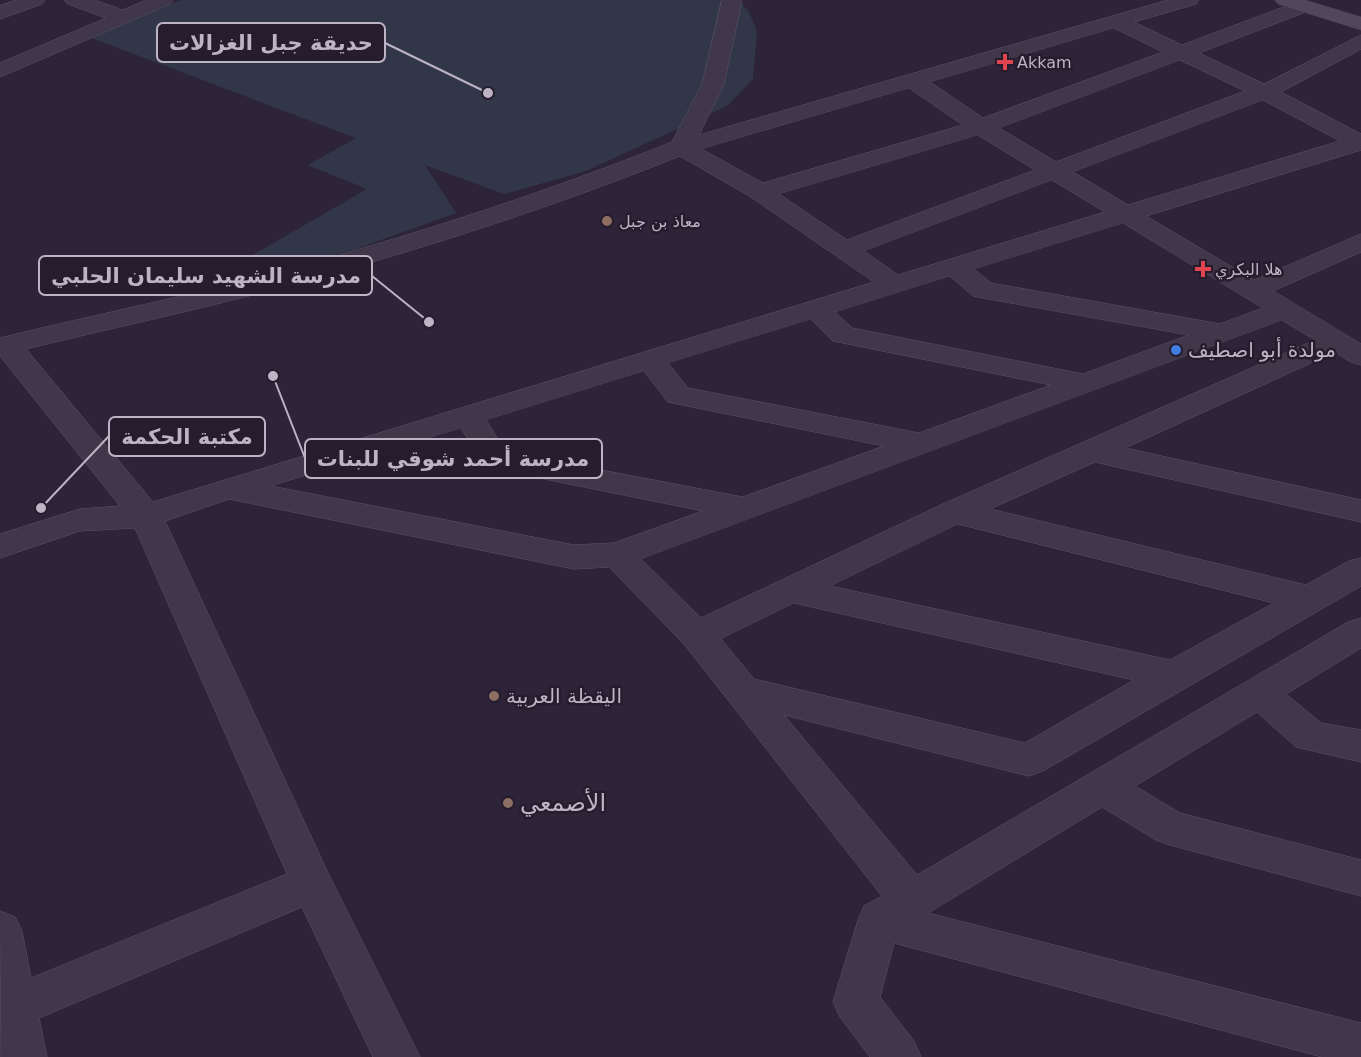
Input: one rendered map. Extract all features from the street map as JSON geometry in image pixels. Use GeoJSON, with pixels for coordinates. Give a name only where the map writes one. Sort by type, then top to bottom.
{"type":"FeatureCollection","features":[{"type":"Feature","properties":{"kind":"main road"},"geometry":{"type":"LineString","coordinates":[[1294,3],[1361,24]]}},
{"type":"Feature","properties":{"kind":"street"},"geometry":{"type":"LineString","coordinates":[[0,13],[35,0]]}},
{"type":"Feature","properties":{"kind":"street"},"geometry":{"type":"LineString","coordinates":[[75,0],[123,17]]}},
{"type":"Feature","properties":{"kind":"street"},"geometry":{"type":"LineString","coordinates":[[0,71],[163,0]]}},
{"type":"Feature","properties":{"kind":"street"},"geometry":{"type":"LineString","coordinates":[[681,147],[713,84],[732,0]]}},
{"type":"Feature","properties":{"kind":"street"},"geometry":{"type":"LineString","coordinates":[[397,1057],[312,883],[146,516],[4,346],[298,275],[470,225],[599,180],[681,147],[1190,0]]}},
{"type":"Feature","properties":{"kind":"street"},"geometry":{"type":"LineString","coordinates":[[760,192],[981,127],[1183,52],[1294,3]]}},
{"type":"Feature","properties":{"kind":"street"},"geometry":{"type":"LineString","coordinates":[[1118,22],[1264,92],[1360,142]]}},
{"type":"Feature","properties":{"kind":"street"},"geometry":{"type":"LineString","coordinates":[[847,249],[1264,92],[1361,41]]}},
{"type":"Feature","properties":{"kind":"street"},"geometry":{"type":"LineString","coordinates":[[914,81],[981,127],[1355,351]]}},
{"type":"Feature","properties":{"kind":"street"},"geometry":{"type":"LineString","coordinates":[[0,546],[80,520],[146,516],[226,489],[651,361],[1360,142]]}},
{"type":"Feature","properties":{"kind":"street"},"geometry":{"type":"LineString","coordinates":[[681,147],[760,192],[847,249],[896,285]]}},
{"type":"Feature","properties":{"kind":"street"},"geometry":{"type":"LineString","coordinates":[[1253,290],[1361,242]]}},
{"type":"Feature","properties":{"kind":"street"},"geometry":{"type":"LineString","coordinates":[[955,267],[983,290],[1220,333]]}},
{"type":"Feature","properties":{"kind":"street"},"geometry":{"type":"LineString","coordinates":[[817,310],[843,335],[1085,382]]}},
{"type":"Feature","properties":{"kind":"street"},"geometry":{"type":"LineString","coordinates":[[226,489],[574,557],[617,555],[1284,310]]}},
{"type":"Feature","properties":{"kind":"street"},"geometry":{"type":"LineString","coordinates":[[698,634],[956,512],[1093,451],[1355,351]]}},
{"type":"Feature","properties":{"kind":"street"},"geometry":{"type":"LineString","coordinates":[[651,361],[678,395],[921,443]]}},
{"type":"Feature","properties":{"kind":"street"},"geometry":{"type":"LineString","coordinates":[[468,415],[496,460],[745,508]]}},
{"type":"Feature","properties":{"kind":"street"},"geometry":{"type":"LineString","coordinates":[[1093,451],[1361,511]]}},
{"type":"Feature","properties":{"kind":"street"},"geometry":{"type":"LineString","coordinates":[[956,512],[1311,599]]}},
{"type":"Feature","properties":{"kind":"street"},"geometry":{"type":"LineString","coordinates":[[617,555],[698,634],[744,691],[895,910],[1361,1045]]}},
{"type":"Feature","properties":{"kind":"street"},"geometry":{"type":"LineString","coordinates":[[744,691],[1029,760],[1361,570]]}},
{"type":"Feature","properties":{"kind":"street"},"geometry":{"type":"LineString","coordinates":[[791,590],[1174,675]]}},
{"type":"Feature","properties":{"kind":"street"},"geometry":{"type":"LineString","coordinates":[[898,1057],[856,1002],[895,910],[1361,631]]}},
{"type":"Feature","properties":{"kind":"street"},"geometry":{"type":"LineString","coordinates":[[1259,692],[1311,736],[1361,746]]}},
{"type":"Feature","properties":{"kind":"street"},"geometry":{"type":"LineString","coordinates":[[1102,786],[1170,828],[1361,878]]}},
{"type":"Feature","properties":{"kind":"street"},"geometry":{"type":"LineString","coordinates":[[7,1010],[312,883]]}},
{"type":"Feature","properties":{"kind":"street"},"geometry":{"type":"LineString","coordinates":[[0,931],[7,1010],[24,1057]]}},
{"type":"Feature","properties":{"kind":"shaded area"},"geometry":{"type":"Polygon","coordinates":[[[181,0],[739,0],[749,12],[757,31],[753,79],[727,106],[586,171],[504,194],[425,165],[456,213],[356,249],[246,279],[216,267],[230,259],[239,263],[367,189],[308,165],[356,138],[89,37],[181,0]]]}},
{"type":"Feature","properties":{"kind":"place","name":"Akkam"},"geometry":{"type":"Point","coordinates":[1005,62]}},
{"type":"Feature","properties":{"kind":"place","name":"حديقة جبل الغزالات"},"geometry":{"type":"Point","coordinates":[488,93]}},
{"type":"Feature","properties":{"kind":"place","name":"معاذ بن جبل"},"geometry":{"type":"Point","coordinates":[607,221]}},
{"type":"Feature","properties":{"kind":"place","name":"هلا البكري"},"geometry":{"type":"Point","coordinates":[1203,269]}},
{"type":"Feature","properties":{"kind":"place","name":"مدرسة الشهيد سليمان الحلبي"},"geometry":{"type":"Point","coordinates":[429,322]}},
{"type":"Feature","properties":{"kind":"place","name":"مولدة أبو اصطيف"},"geometry":{"type":"Point","coordinates":[1176,350]}},
{"type":"Feature","properties":{"kind":"place","name":"مدرسة أحمد شوقي للبنات"},"geometry":{"type":"Point","coordinates":[273,376]}},
{"type":"Feature","properties":{"kind":"place","name":"مكتبة الحكمة"},"geometry":{"type":"Point","coordinates":[41,508]}},
{"type":"Feature","properties":{"kind":"place","name":"اليقظة العربية"},"geometry":{"type":"Point","coordinates":[494,696]}},
{"type":"Feature","properties":{"kind":"place","name":"الأصمعي"},"geometry":{"type":"Point","coordinates":[508,803]}}]}
